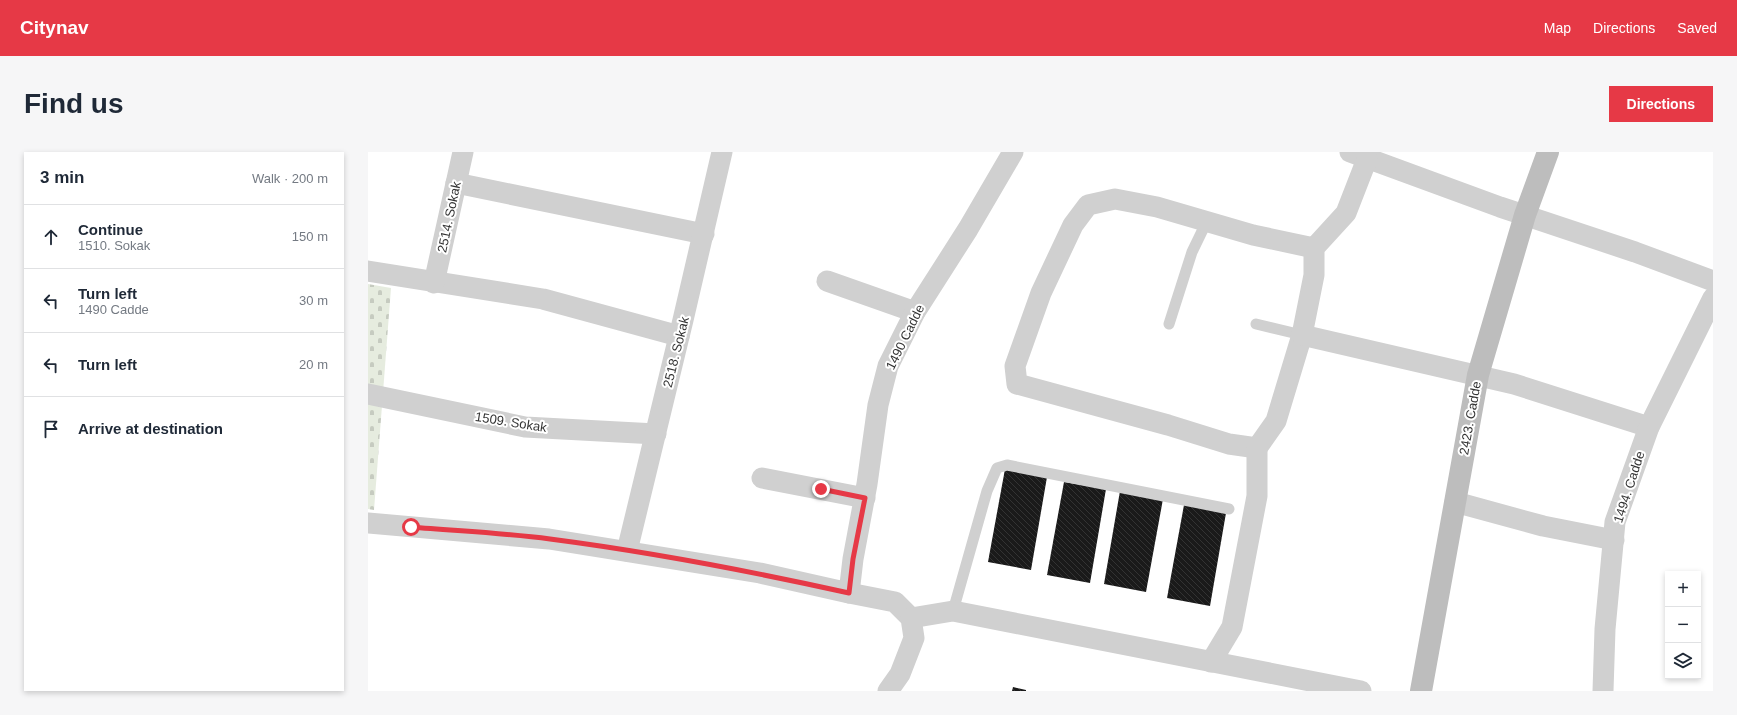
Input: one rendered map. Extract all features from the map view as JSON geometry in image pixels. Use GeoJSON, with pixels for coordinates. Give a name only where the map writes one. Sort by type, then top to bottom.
{"type":"FeatureCollection","features":[{"type":"Feature","properties":{"kind":"main road","name":"2423. Cadde"},"geometry":{"type":"LineString","coordinates":[[1421,691],[1478,374],[1525,215],[1548,152]]}},
{"type":"Feature","properties":{"kind":"street","name":"2514. Sokak"},"geometry":{"type":"LineString","coordinates":[[434,282],[463,152]]}},
{"type":"Feature","properties":{"kind":"street","name":"2518. Sokak"},"geometry":{"type":"LineString","coordinates":[[627,551],[680,336],[722,152]]}},
{"type":"Feature","properties":{"kind":"street","name":"1490 Cadde"},"geometry":{"type":"LineString","coordinates":[[849,593],[853,559],[865,498],[878,405],[888,366],[915,312],[968,229],[1014,152]]}},
{"type":"Feature","properties":{"kind":"street"},"geometry":{"type":"LineString","coordinates":[[1211,662],[1232,627],[1257,496],[1257,448],[1276,421],[1302,335],[1314,275],[1314,248],[1346,213],[1359,156],[1635,252],[1713,281]]}},
{"type":"Feature","properties":{"kind":"street"},"geometry":{"type":"LineString","coordinates":[[456,183],[704,234]]}},
{"type":"Feature","properties":{"kind":"street"},"geometry":{"type":"LineString","coordinates":[[1257,448],[1229,444],[1168,425],[1017,384],[1015,366],[1041,294],[1073,225],[1088,205],[1115,199],[1158,207],[1253,235],[1314,248]]}},
{"type":"Feature","properties":{"kind":"street"},"geometry":{"type":"LineString","coordinates":[[368,271],[543,299],[680,336]]}},
{"type":"Feature","properties":{"kind":"street"},"geometry":{"type":"LineString","coordinates":[[827,282],[915,312]]}},
{"type":"Feature","properties":{"kind":"street","name":"1494. Cadde"},"geometry":{"type":"LineString","coordinates":[[1603,691],[1605,629],[1615,522],[1649,427],[1713,298]]}},
{"type":"Feature","properties":{"kind":"street"},"geometry":{"type":"LineString","coordinates":[[1302,335],[1478,374],[1649,427]]}},
{"type":"Feature","properties":{"kind":"street","name":"1509. Sokak"},"geometry":{"type":"LineString","coordinates":[[368,394],[525,427],[656,434]]}},
{"type":"Feature","properties":{"kind":"street"},"geometry":{"type":"LineString","coordinates":[[762,478],[865,498]]}},
{"type":"Feature","properties":{"kind":"street"},"geometry":{"type":"LineString","coordinates":[[1455,502],[1544,526],[1614,540]]}},
{"type":"Feature","properties":{"kind":"street"},"geometry":{"type":"LineString","coordinates":[[368,523],[549,539],[760,573],[895,602],[911,618],[914,638],[900,674],[888,691]]}},
{"type":"Feature","properties":{"kind":"street"},"geometry":{"type":"LineString","coordinates":[[911,618],[953,611],[1361,691]]}},
{"type":"Feature","properties":{"kind":"lane"},"geometry":{"type":"LineString","coordinates":[[1169,324],[1192,252],[1207,221]]}},
{"type":"Feature","properties":{"kind":"lane"},"geometry":{"type":"LineString","coordinates":[[1256,324],[1302,335]]}},
{"type":"Feature","properties":{"kind":"lane"},"geometry":{"type":"LineString","coordinates":[[953,611],[987,491],[997,468],[1007,465],[1229,508]]}},
{"type":"Feature","properties":{"kind":"green space"},"geometry":{"type":"Polygon","coordinates":[[[368,284],[391,288],[374,510],[368,509],[368,284]]]}},
{"type":"Feature","properties":{"kind":"building"},"geometry":{"type":"Polygon","coordinates":[[[1005,469],[1047,477],[1031,570],[988,562],[1005,469]]]}},
{"type":"Feature","properties":{"kind":"building"},"geometry":{"type":"Polygon","coordinates":[[[1064,482],[1106,489],[1090,583],[1047,575],[1064,482]]]}},
{"type":"Feature","properties":{"kind":"building"},"geometry":{"type":"Polygon","coordinates":[[[1120,491],[1163,499],[1146,592],[1104,584],[1120,491]]]}},
{"type":"Feature","properties":{"kind":"building"},"geometry":{"type":"Polygon","coordinates":[[[1184,505],[1226,513],[1210,606],[1167,598],[1184,505]]]}},
{"type":"Feature","properties":{"kind":"building"},"geometry":{"type":"Polygon","coordinates":[[[1013,687],[1026,690],[1026,691],[1012,691],[1013,687]]]}},
{"type":"Feature","properties":{"kind":"route"},"geometry":{"type":"LineString","coordinates":[[411,527],[549,539],[760,573],[849,593],[853,559],[865,498],[821,489]]}}]}
